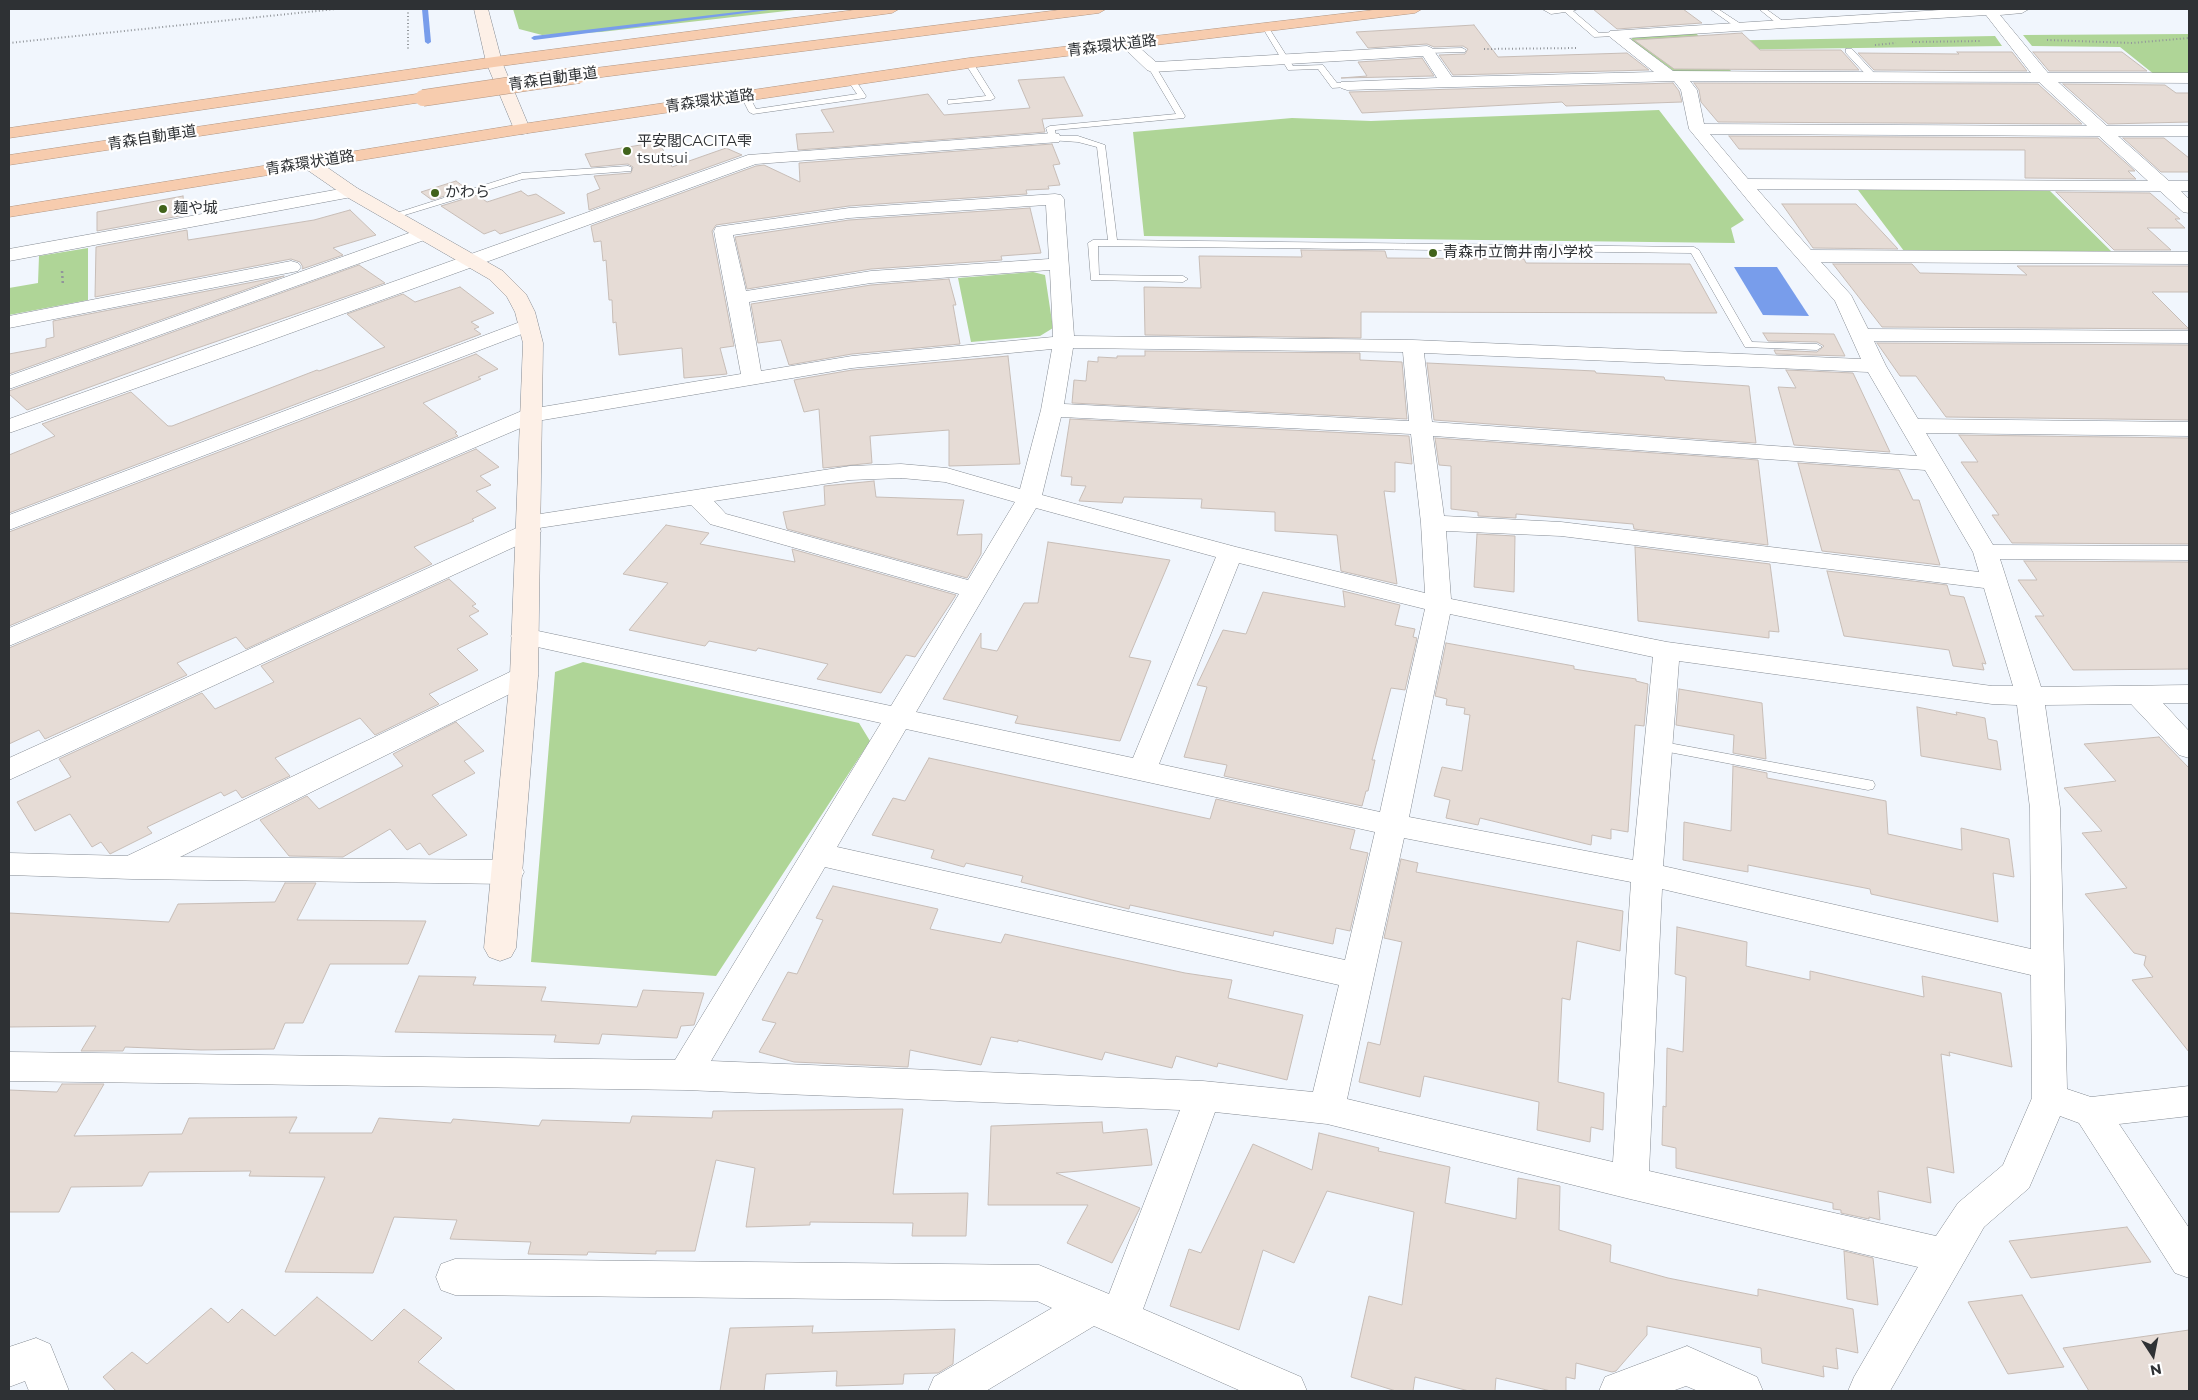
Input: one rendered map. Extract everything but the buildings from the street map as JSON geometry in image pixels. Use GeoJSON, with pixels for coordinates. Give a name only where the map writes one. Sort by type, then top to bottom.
{"type":"FeatureCollection","features":[{"type":"Feature","properties":{"kind":"highway"},"geometry":{"type":"LineString","coordinates":[[9,133],[494,62],[892,9]]}},
{"type":"Feature","properties":{"kind":"highway","name":"青森自動車道"},"geometry":{"type":"LineString","coordinates":[[9,160],[579,75],[1099,9]]}},
{"type":"Feature","properties":{"kind":"highway","name":"青森環状道路"},"geometry":{"type":"LineString","coordinates":[[9,212],[309,162],[969,63],[1414,9]]}},
{"type":"Feature","properties":{"kind":"street"},"geometry":{"type":"LineString","coordinates":[[481,9],[494,62],[522,129]]}},
{"type":"Feature","properties":{"kind":"street"},"geometry":{"type":"LineString","coordinates":[[1615,34],[1783,24],[1943,11],[2022,9]]}},
{"type":"Feature","properties":{"kind":"street"},"geometry":{"type":"LineString","coordinates":[[1990,11],[2044,77],[2189,208]]}},
{"type":"Feature","properties":{"kind":"street"},"geometry":{"type":"LineString","coordinates":[[1615,34],[1673,76],[1689,90],[1697,129],[1844,299],[1859,335],[1875,366],[1985,552],[2030,696],[2045,808],[2050,1098],[2016,1176],[1971,1215],[1945,1256],[1868,1391]]}},
{"type":"Feature","properties":{"kind":"street"},"geometry":{"type":"LineString","coordinates":[[1128,44],[1152,67],[1427,51],[1447,81]]}},
{"type":"Feature","properties":{"kind":"street"},"geometry":{"type":"LineString","coordinates":[[1347,85],[1673,76],[2189,78]]}},
{"type":"Feature","properties":{"kind":"street"},"geometry":{"type":"LineString","coordinates":[[1697,129],[2189,131]]}},
{"type":"Feature","properties":{"kind":"street"},"geometry":{"type":"LineString","coordinates":[[9,426],[754,159],[1052,138]]}},
{"type":"Feature","properties":{"kind":"street"},"geometry":{"type":"LineString","coordinates":[[309,162],[351,192],[496,275],[516,294],[525,312],[533,343],[530,526],[524,636],[524,676],[509,872],[500,948]]}},
{"type":"Feature","properties":{"kind":"street"},"geometry":{"type":"LineString","coordinates":[[1745,184],[2189,186]]}},
{"type":"Feature","properties":{"kind":"street"},"geometry":{"type":"LineString","coordinates":[[9,255],[351,192]]}},
{"type":"Feature","properties":{"kind":"street"},"geometry":{"type":"LineString","coordinates":[[685,1075],[1029,499],[1052,410],[1064,342],[1055,199],[849,213],[723,231],[738,298],[752,378]]}},
{"type":"Feature","properties":{"kind":"street"},"geometry":{"type":"LineString","coordinates":[[9,383],[423,234]]}},
{"type":"Feature","properties":{"kind":"street"},"geometry":{"type":"LineString","coordinates":[[9,322],[374,252]]}},
{"type":"Feature","properties":{"kind":"street"},"geometry":{"type":"LineString","coordinates":[[1806,256],[2189,258]]}},
{"type":"Feature","properties":{"kind":"street"},"geometry":{"type":"LineString","coordinates":[[738,298],[871,277],[1059,264]]}},
{"type":"Feature","properties":{"kind":"street"},"geometry":{"type":"LineString","coordinates":[[9,523],[528,325]]}},
{"type":"Feature","properties":{"kind":"street"},"geometry":{"type":"LineString","coordinates":[[1859,335],[2189,337]]}},
{"type":"Feature","properties":{"kind":"street"},"geometry":{"type":"LineString","coordinates":[[9,638],[532,415],[852,362],[1064,342],[1413,346],[1875,366]]}},
{"type":"Feature","properties":{"kind":"street"},"geometry":{"type":"LineString","coordinates":[[1327,1109],[1392,825],[1439,604],[1433,523],[1413,346]]}},
{"type":"Feature","properties":{"kind":"street"},"geometry":{"type":"LineString","coordinates":[[1052,410],[1421,428],[1932,464]]}},
{"type":"Feature","properties":{"kind":"street"},"geometry":{"type":"LineString","coordinates":[[1911,426],[2189,429]]}},
{"type":"Feature","properties":{"kind":"street"},"geometry":{"type":"LineString","coordinates":[[9,770],[530,526],[850,473],[901,471],[947,475],[1230,553],[1439,604],[1667,651],[1992,694],[2030,696],[2137,693],[2189,694]]}},
{"type":"Feature","properties":{"kind":"street"},"geometry":{"type":"LineString","coordinates":[[697,497],[718,519],[974,590]]}},
{"type":"Feature","properties":{"kind":"street"},"geometry":{"type":"LineString","coordinates":[[1433,523],[1561,530],[1995,582]]}},
{"type":"Feature","properties":{"kind":"street"},"geometry":{"type":"LineString","coordinates":[[1985,552],[2189,553]]}},
{"type":"Feature","properties":{"kind":"street"},"geometry":{"type":"LineString","coordinates":[[1142,771],[1230,553]]}},
{"type":"Feature","properties":{"kind":"street"},"geometry":{"type":"LineString","coordinates":[[524,636],[1392,825],[1647,874],[2048,966]]}},
{"type":"Feature","properties":{"kind":"street"},"geometry":{"type":"LineString","coordinates":[[1630,1183],[1647,874],[1667,651]]}},
{"type":"Feature","properties":{"kind":"street"},"geometry":{"type":"LineString","coordinates":[[132,868],[524,676]]}},
{"type":"Feature","properties":{"kind":"street"},"geometry":{"type":"LineString","coordinates":[[2137,693],[2189,748]]}},
{"type":"Feature","properties":{"kind":"street"},"geometry":{"type":"LineString","coordinates":[[818,854],[1358,976]]}},
{"type":"Feature","properties":{"kind":"street"},"geometry":{"type":"LineString","coordinates":[[9,864],[132,868],[509,872]]}},
{"type":"Feature","properties":{"kind":"street"},"geometry":{"type":"LineString","coordinates":[[9,1067],[685,1075],[1203,1096],[1327,1109],[1630,1183],[1945,1256]]}},
{"type":"Feature","properties":{"kind":"street"},"geometry":{"type":"LineString","coordinates":[[948,1391],[1106,1312],[1203,1096]]}},
{"type":"Feature","properties":{"kind":"street"},"geometry":{"type":"LineString","coordinates":[[2050,1098],[2091,1112],[2189,1101]]}},
{"type":"Feature","properties":{"kind":"street"},"geometry":{"type":"LineString","coordinates":[[2091,1112],[2189,1260]]}},
{"type":"Feature","properties":{"kind":"street"},"geometry":{"type":"LineString","coordinates":[[455,1277],[1039,1283],[1287,1391]]}},
{"type":"Feature","properties":{"kind":"street"},"geometry":{"type":"LineString","coordinates":[[9,1367],[36,1358],[49,1391]]}},
{"type":"Feature","properties":{"kind":"street"},"geometry":{"type":"LineString","coordinates":[[1619,1391],[1687,1366],[1743,1391]]}},
{"type":"Feature","properties":{"kind":"lane"},"geometry":{"type":"LineString","coordinates":[[1546,9],[1551,12],[1571,9],[1596,35],[1615,34]]}},
{"type":"Feature","properties":{"kind":"lane"},"geometry":{"type":"LineString","coordinates":[[1714,9],[1740,26]]}},
{"type":"Feature","properties":{"kind":"lane"},"geometry":{"type":"LineString","coordinates":[[1762,9],[1783,24]]}},
{"type":"Feature","properties":{"kind":"lane"},"geometry":{"type":"LineString","coordinates":[[1264,27],[1291,68],[1320,67],[1335,86],[1347,85]]}},
{"type":"Feature","properties":{"kind":"lane"},"geometry":{"type":"LineString","coordinates":[[1427,51],[1462,50]]}},
{"type":"Feature","properties":{"kind":"lane"},"geometry":{"type":"LineString","coordinates":[[1849,51],[1873,77]]}},
{"type":"Feature","properties":{"kind":"lane"},"geometry":{"type":"LineString","coordinates":[[951,102],[991,98],[969,63]]}},
{"type":"Feature","properties":{"kind":"lane"},"geometry":{"type":"LineString","coordinates":[[1113,243],[1101,145],[1078,139],[1052,138],[1050,128],[1181,116],[1152,67]]}},
{"type":"Feature","properties":{"kind":"lane"},"geometry":{"type":"LineString","coordinates":[[745,96],[753,112],[862,96],[852,80]]}},
{"type":"Feature","properties":{"kind":"lane"},"geometry":{"type":"LineString","coordinates":[[801,88],[810,103]]}},
{"type":"Feature","properties":{"kind":"lane"},"geometry":{"type":"LineString","coordinates":[[392,216],[522,176],[628,169]]}},
{"type":"Feature","properties":{"kind":"lane"},"geometry":{"type":"LineString","coordinates":[[1183,279],[1094,278],[1093,244],[1694,250],[1749,346],[1817,347]]}},
{"type":"Feature","properties":{"kind":"lane"},"geometry":{"type":"LineString","coordinates":[[1658,746],[1868,785]]}},
{"type":"Feature","properties":{"kind":"path"},"geometry":{"type":"LineString","coordinates":[[9,43],[336,9]]}},
{"type":"Feature","properties":{"kind":"path"},"geometry":{"type":"LineString","coordinates":[[408,9],[410,27]]}},
{"type":"Feature","properties":{"kind":"path"},"geometry":{"type":"LineString","coordinates":[[1907,42],[2013,40],[2132,43],[2160,39],[2189,38]]}},
{"type":"Feature","properties":{"kind":"path"},"geometry":{"type":"LineString","coordinates":[[1868,45],[1898,42]]}},
{"type":"Feature","properties":{"kind":"path"},"geometry":{"type":"LineString","coordinates":[[1462,50],[1633,48]]}},
{"type":"Feature","properties":{"kind":"path"},"geometry":{"type":"LineString","coordinates":[[60,312],[64,274],[59,264],[67,244]]}},
{"type":"Feature","properties":{"kind":"green space"},"geometry":{"type":"Polygon","coordinates":[[[513,9],[804,9],[601,32],[542,35],[519,29],[513,9]]]}},
{"type":"Feature","properties":{"kind":"green space"},"geometry":{"type":"Polygon","coordinates":[[[1696,33],[1703,41],[1995,36],[2002,46],[1712,50],[1731,71],[1675,72],[1631,40],[1634,36],[1696,33]]]}},
{"type":"Feature","properties":{"kind":"green space"},"geometry":{"type":"Polygon","coordinates":[[[2189,34],[2189,74],[2155,75],[2120,47],[2032,46],[2023,35],[2189,34]]]}},
{"type":"Feature","properties":{"kind":"green space"},"geometry":{"type":"Polygon","coordinates":[[[1659,110],[1744,220],[1731,228],[1735,243],[1144,236],[1133,132],[1292,118],[1371,121],[1659,110]]]}},
{"type":"Feature","properties":{"kind":"green space"},"geometry":{"type":"Polygon","coordinates":[[[1858,190],[2049,190],[2112,252],[1904,251],[1858,190]]]}},
{"type":"Feature","properties":{"kind":"green space"},"geometry":{"type":"Polygon","coordinates":[[[88,248],[88,300],[9,315],[9,288],[38,283],[39,256],[88,248]]]}},
{"type":"Feature","properties":{"kind":"green space"},"geometry":{"type":"Polygon","coordinates":[[[1033,272],[1045,275],[1053,328],[1040,336],[971,342],[958,278],[1033,272]]]}},
{"type":"Feature","properties":{"kind":"green space"},"geometry":{"type":"Polygon","coordinates":[[[583,662],[859,723],[870,741],[716,976],[531,962],[555,672],[583,662]]]}},
{"type":"Feature","properties":{"kind":"water"},"geometry":{"type":"Polygon","coordinates":[[[1734,267],[1777,267],[1809,316],[1763,315],[1734,267]]]}},
{"type":"Feature","properties":{"kind":"waterway"},"geometry":{"type":"LineString","coordinates":[[425,9],[428,42]]}},
{"type":"Feature","properties":{"kind":"waterway"},"geometry":{"type":"LineString","coordinates":[[534,38],[774,9]]}},
{"type":"Feature","properties":{"kind":"place","name":"平安閣CACITA雫 tsutsui"},"geometry":{"type":"Point","coordinates":[627,151]}},
{"type":"Feature","properties":{"kind":"place","name":"かわら"},"geometry":{"type":"Point","coordinates":[435,193]}},
{"type":"Feature","properties":{"kind":"place","name":"麺や城"},"geometry":{"type":"Point","coordinates":[163,209]}},
{"type":"Feature","properties":{"kind":"place","name":"青森市立筒井南小学校"},"geometry":{"type":"Point","coordinates":[1433,253]}}]}
